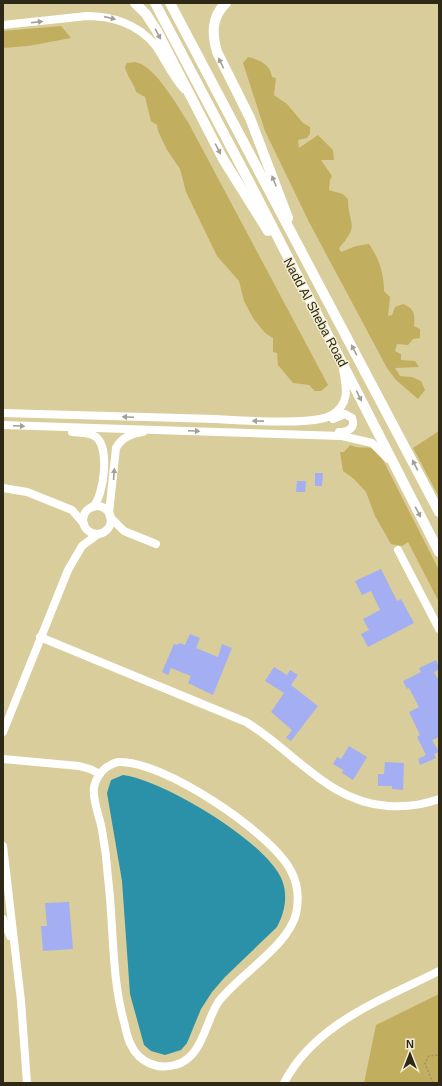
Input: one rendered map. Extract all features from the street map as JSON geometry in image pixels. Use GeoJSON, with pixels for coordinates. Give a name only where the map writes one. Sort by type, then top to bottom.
{"type":"FeatureCollection","features":[{"type":"Feature","properties":{"kind":"main road"},"geometry":{"type":"LineString","coordinates":[[135,3],[146,14],[157,31],[189,94],[238,183],[269,232],[284,250]]}},
{"type":"Feature","properties":{"kind":"main road","name":"Nadd Al Sheba Road"},"geometry":{"type":"LineString","coordinates":[[155,3],[439,552]]}},
{"type":"Feature","properties":{"kind":"main road","name":"Nadd Al Sheba Road"},"geometry":{"type":"LineString","coordinates":[[170,3],[439,512]]}},
{"type":"Feature","properties":{"kind":"main road"},"geometry":{"type":"LineString","coordinates":[[226,3],[215,20],[213,31],[214,43],[220,61],[241,100],[257,136],[286,209],[290,232]]}},
{"type":"Feature","properties":{"kind":"street"},"geometry":{"type":"LineString","coordinates":[[3,25],[87,16],[100,16],[117,20],[134,28],[148,39],[175,79],[189,94]]}},
{"type":"Feature","properties":{"kind":"street"},"geometry":{"type":"LineString","coordinates":[[3,413],[247,421],[297,420],[328,417],[337,411],[343,404],[347,390],[341,360]]}},
{"type":"Feature","properties":{"kind":"street"},"geometry":{"type":"LineString","coordinates":[[297,420],[307,423],[321,423],[345,414],[350,416],[354,424],[351,429],[346,432],[315,431],[297,435]]}},
{"type":"Feature","properties":{"kind":"street"},"geometry":{"type":"LineString","coordinates":[[3,425],[342,436],[366,441],[377,447],[393,464]]}},
{"type":"Feature","properties":{"kind":"street"},"geometry":{"type":"LineString","coordinates":[[3,732],[68,570],[82,546],[84,515],[92,508],[101,492],[104,464],[104,449],[100,440],[93,435],[51,431],[34,426]]}},
{"type":"Feature","properties":{"kind":"street"},"geometry":{"type":"LineString","coordinates":[[82,546],[109,527],[115,452],[118,444],[128,435],[155,429]]}},
{"type":"Feature","properties":{"kind":"street"},"geometry":{"type":"LineString","coordinates":[[3,488],[27,492],[72,510],[104,508],[124,531],[156,544]]}},
{"type":"Feature","properties":{"kind":"street"},"geometry":{"type":"LineString","coordinates":[[72,510],[88,531],[101,533],[124,531]]}},
{"type":"Feature","properties":{"kind":"street"},"geometry":{"type":"LineString","coordinates":[[398,550],[439,629]]}},
{"type":"Feature","properties":{"kind":"street"},"geometry":{"type":"LineString","coordinates":[[40,637],[246,722],[269,738],[315,776],[344,795],[379,805],[398,807],[416,805],[439,799]]}},
{"type":"Feature","properties":{"kind":"street"},"geometry":{"type":"LineString","coordinates":[[3,759],[79,766],[100,774]]}},
{"type":"Feature","properties":{"kind":"street"},"geometry":{"type":"LineString","coordinates":[[124,762],[159,773],[196,790],[224,807],[263,839],[283,859],[295,879],[297,906],[289,931],[226,993],[214,1009],[194,1053],[185,1061],[174,1066],[157,1066],[139,1057],[131,1045],[123,1017],[115,975],[111,908],[105,848],[94,795],[95,785],[100,774],[112,764],[124,762]]}},
{"type":"Feature","properties":{"kind":"street"},"geometry":{"type":"LineString","coordinates":[[3,846],[5,876],[21,1000],[27,1083]]}},
{"type":"Feature","properties":{"kind":"street"},"geometry":{"type":"LineString","coordinates":[[3,919],[14,942]]}},
{"type":"Feature","properties":{"kind":"street"},"geometry":{"type":"LineString","coordinates":[[284,1083],[290,1072],[309,1047],[334,1026],[439,971]]}},
{"type":"Feature","properties":{"kind":"path"},"geometry":{"type":"LineString","coordinates":[[433,1083],[425,1063],[429,1056],[439,1055]]}},
{"type":"Feature","properties":{"kind":"shaded area"},"geometry":{"type":"Polygon","coordinates":[[[61,26],[71,38],[28,46],[3,48],[3,31],[61,26]]]}},
{"type":"Feature","properties":{"kind":"shaded area"},"geometry":{"type":"Polygon","coordinates":[[[248,57],[260,61],[267,66],[272,77],[276,78],[274,95],[287,104],[303,123],[310,127],[310,134],[307,138],[298,140],[299,148],[318,135],[333,150],[334,160],[321,160],[332,176],[329,190],[343,194],[348,199],[352,224],[350,234],[339,248],[341,252],[356,246],[369,244],[376,255],[380,266],[384,291],[390,297],[388,316],[392,315],[395,307],[403,304],[412,310],[414,326],[420,329],[420,338],[413,339],[408,345],[397,344],[395,351],[401,354],[401,360],[415,361],[419,367],[395,368],[400,376],[412,377],[421,381],[425,390],[418,399],[396,380],[387,368],[309,222],[265,131],[243,63],[248,57]]]}},
{"type":"Feature","properties":{"kind":"shaded area"},"geometry":{"type":"Polygon","coordinates":[[[135,62],[143,65],[158,78],[188,122],[328,385],[321,391],[315,391],[309,385],[293,383],[278,365],[277,353],[273,352],[273,338],[265,333],[253,318],[244,301],[239,281],[217,256],[186,192],[180,169],[167,150],[158,131],[157,125],[151,121],[145,97],[136,92],[127,74],[125,67],[127,63],[135,62]]]}},
{"type":"Feature","properties":{"kind":"shaded area"},"geometry":{"type":"Polygon","coordinates":[[[439,431],[439,497],[413,448],[439,431]]]}},
{"type":"Feature","properties":{"kind":"shaded area"},"geometry":{"type":"Polygon","coordinates":[[[350,445],[372,448],[383,460],[439,570],[439,602],[408,542],[402,546],[391,544],[375,516],[366,492],[354,479],[343,471],[340,452],[344,452],[350,445]]]}},
{"type":"Feature","properties":{"kind":"shaded area"},"geometry":{"type":"Polygon","coordinates":[[[439,994],[439,1083],[364,1083],[376,1025],[439,994]]]}},
{"type":"Feature","properties":{"kind":"water"},"geometry":{"type":"Polygon","coordinates":[[[123,775],[141,779],[163,788],[187,800],[236,831],[273,865],[282,880],[285,892],[284,910],[277,927],[225,977],[212,992],[201,1009],[187,1043],[181,1050],[165,1055],[151,1051],[144,1045],[130,994],[122,881],[107,793],[111,780],[123,775]]]}},
{"type":"Feature","properties":{"kind":"building"},"geometry":{"type":"Polygon","coordinates":[[[315,473],[323,473],[322,486],[315,486],[315,473]]]}},
{"type":"Feature","properties":{"kind":"building"},"geometry":{"type":"Polygon","coordinates":[[[297,481],[306,481],[305,492],[296,492],[297,481]]]}},
{"type":"Feature","properties":{"kind":"building"},"geometry":{"type":"Polygon","coordinates":[[[381,569],[397,601],[401,599],[414,623],[368,647],[361,634],[369,630],[363,619],[380,610],[371,591],[362,595],[355,581],[381,569]]]}},
{"type":"Feature","properties":{"kind":"building"},"geometry":{"type":"Polygon","coordinates":[[[190,634],[200,638],[196,648],[218,657],[222,644],[232,648],[213,695],[188,683],[191,676],[171,668],[168,675],[162,672],[174,644],[178,645],[179,643],[185,645],[190,634]]]}},
{"type":"Feature","properties":{"kind":"building"},"geometry":{"type":"Polygon","coordinates":[[[436,660],[439,667],[439,670],[434,672],[439,681],[439,737],[432,740],[439,752],[434,754],[436,758],[420,765],[418,759],[426,755],[417,737],[420,735],[409,712],[419,707],[409,688],[407,689],[403,681],[421,672],[419,668],[436,660]]]}},
{"type":"Feature","properties":{"kind":"building"},"geometry":{"type":"Polygon","coordinates":[[[274,667],[287,675],[290,670],[298,675],[291,685],[318,706],[291,741],[286,738],[292,730],[271,712],[284,693],[265,681],[274,667]]]}},
{"type":"Feature","properties":{"kind":"building"},"geometry":{"type":"Polygon","coordinates":[[[349,746],[367,757],[353,780],[342,773],[343,770],[333,764],[337,757],[341,759],[349,746]]]}},
{"type":"Feature","properties":{"kind":"building"},"geometry":{"type":"Polygon","coordinates":[[[385,762],[404,763],[403,790],[392,789],[392,786],[378,786],[378,774],[384,774],[385,762]]]}},
{"type":"Feature","properties":{"kind":"building"},"geometry":{"type":"Polygon","coordinates":[[[69,902],[73,949],[43,951],[41,926],[47,926],[45,903],[69,902]]]}}]}
